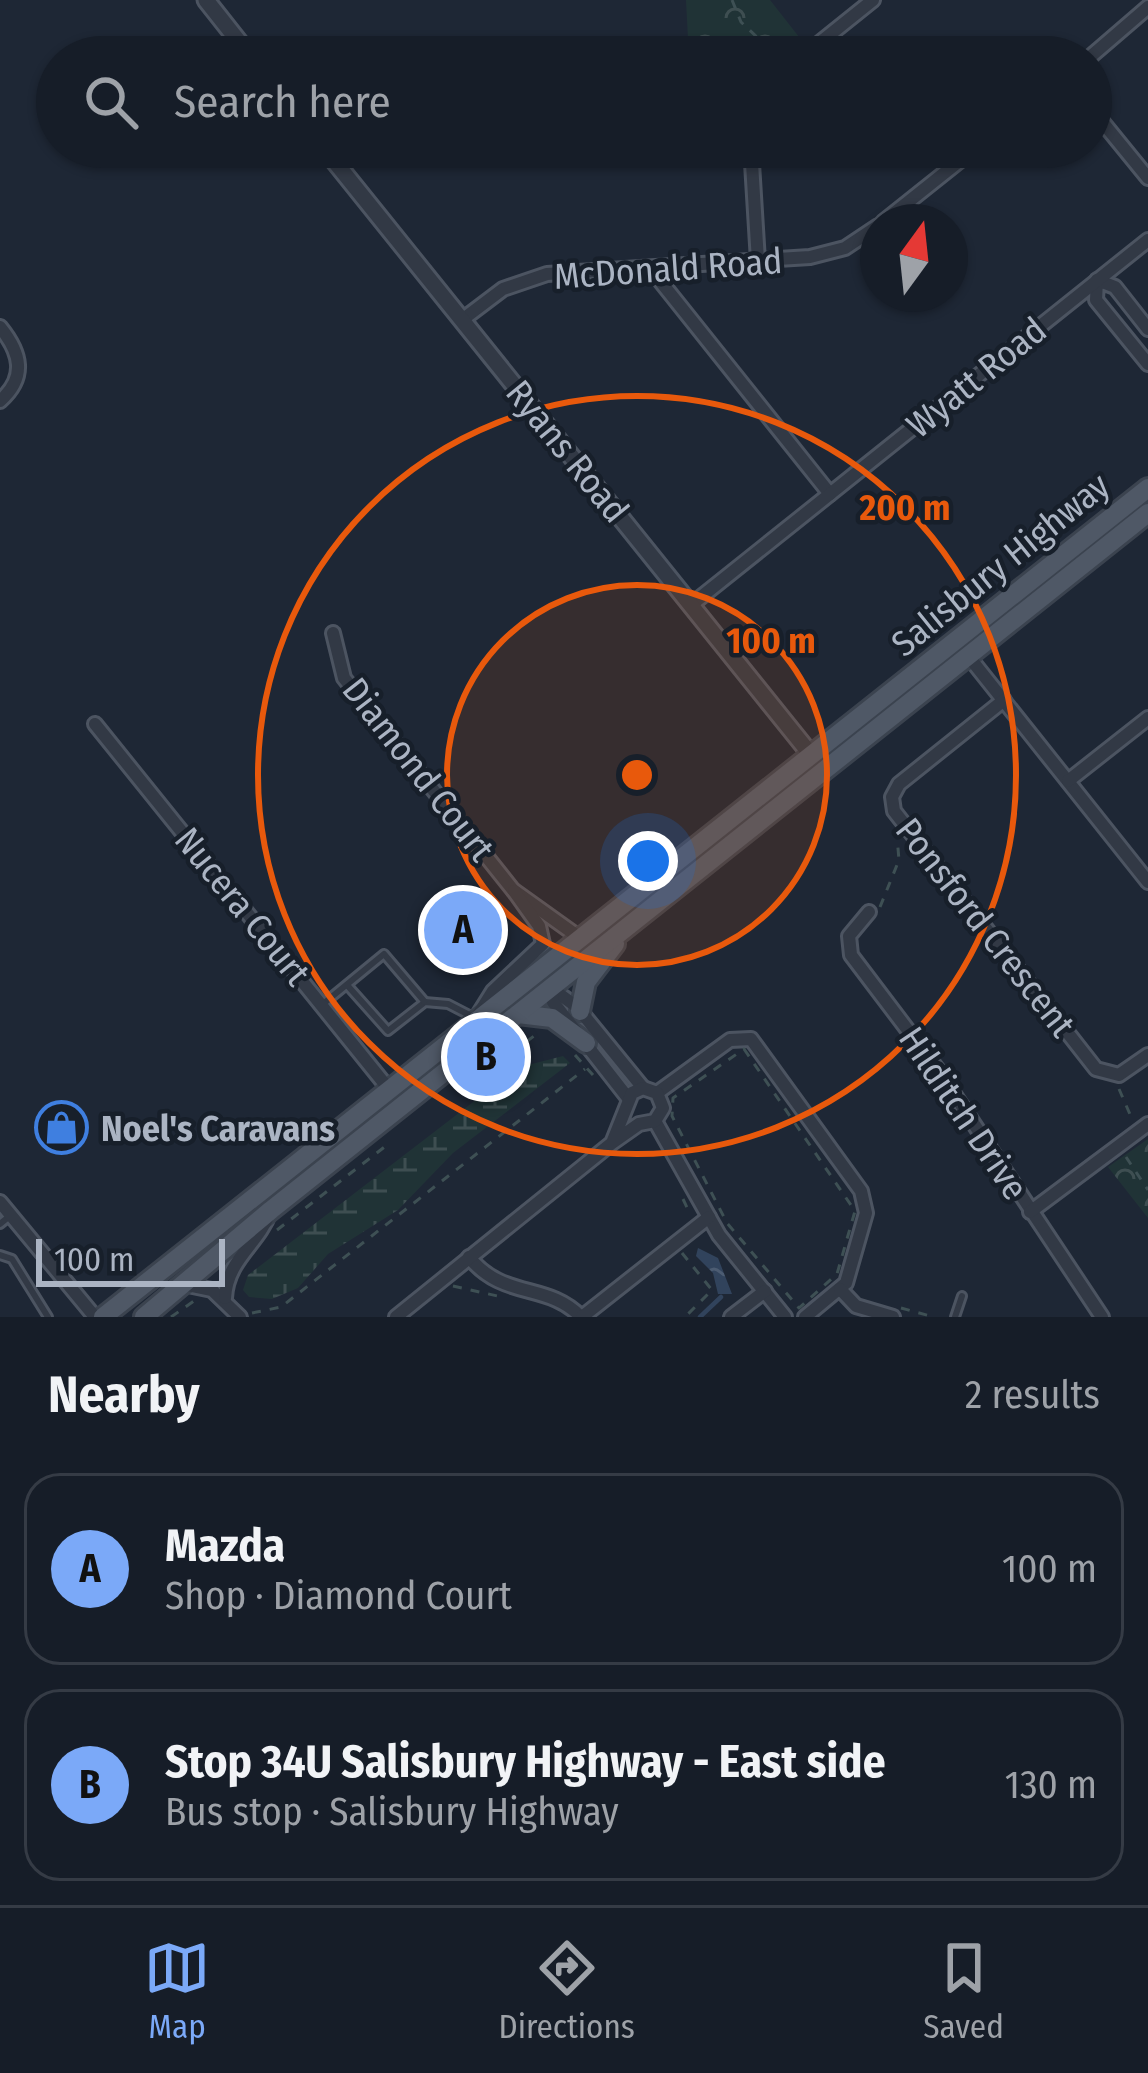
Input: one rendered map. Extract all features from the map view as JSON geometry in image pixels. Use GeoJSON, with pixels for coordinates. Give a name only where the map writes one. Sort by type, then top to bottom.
{"type":"FeatureCollection","features":[{"type":"Feature","properties":{"kind":"main road","name":"Salisbury Highway"},"geometry":{"type":"LineString","coordinates":[[144,1317],[271,1210],[625,930],[1148,488]]}},
{"type":"Feature","properties":{"kind":"main road","name":"Salisbury Highway"},"geometry":{"type":"LineString","coordinates":[[962,649],[1148,513]]}},
{"type":"Feature","properties":{"kind":"main road","name":"Salisbury Highway"},"geometry":{"type":"LineString","coordinates":[[99,1317],[580,938],[818,765]]}},
{"type":"Feature","properties":{"kind":"main road"},"geometry":{"type":"LineString","coordinates":[[580,1011],[586,982],[625,930]]}},
{"type":"Feature","properties":{"kind":"main road"},"geometry":{"type":"LineString","coordinates":[[439,1048],[475,1034],[535,988],[551,988],[560,954]]}},
{"type":"Feature","properties":{"kind":"main road"},"geometry":{"type":"LineString","coordinates":[[518,1014],[552,1018],[586,1043]]}},
{"type":"Feature","properties":{"kind":"main road"},"geometry":{"type":"LineString","coordinates":[[122,1317],[206,1252],[226,1247]]}},
{"type":"Feature","properties":{"kind":"street"},"geometry":{"type":"LineString","coordinates":[[206,0],[234,36]]}},
{"type":"Feature","properties":{"kind":"street"},"geometry":{"type":"LineString","coordinates":[[828,36],[873,0]]}},
{"type":"Feature","properties":{"kind":"street"},"geometry":{"type":"LineString","coordinates":[[1112,38],[1148,7]]}},
{"type":"Feature","properties":{"kind":"street"},"geometry":{"type":"LineString","coordinates":[[1112,134],[1148,178]]}},
{"type":"Feature","properties":{"kind":"street","name":"Ryans Road"},"geometry":{"type":"LineString","coordinates":[[342,168],[818,765]]}},
{"type":"Feature","properties":{"kind":"street"},"geometry":{"type":"LineString","coordinates":[[752,168],[758,261]]}},
{"type":"Feature","properties":{"kind":"street","name":"McDonald Road"},"geometry":{"type":"LineString","coordinates":[[905,204],[951,168]]}},
{"type":"Feature","properties":{"kind":"street","name":"McDonald Road"},"geometry":{"type":"LineString","coordinates":[[462,320],[502,289],[547,274],[832,254],[860,236]]}},
{"type":"Feature","properties":{"kind":"street","name":"Wyatt Road"},"geometry":{"type":"LineString","coordinates":[[691,605],[1148,240]]}},
{"type":"Feature","properties":{"kind":"street"},"geometry":{"type":"LineString","coordinates":[[657,267],[661,282],[830,494]]}},
{"type":"Feature","properties":{"kind":"street"},"geometry":{"type":"LineString","coordinates":[[1148,328],[1115,287],[1097,280],[1096,300],[1148,364]]}},
{"type":"Feature","properties":{"kind":"street"},"geometry":{"type":"LineString","coordinates":[[0,327],[14,345],[19,370],[13,389],[0,401]]}},
{"type":"Feature","properties":{"kind":"street","name":"Diamond Court"},"geometry":{"type":"LineString","coordinates":[[333,633],[344,678],[513,890],[580,938]]}},
{"type":"Feature","properties":{"kind":"street"},"geometry":{"type":"LineString","coordinates":[[962,649],[1148,882]]}},
{"type":"Feature","properties":{"kind":"street","name":"Ponsford Crescent"},"geometry":{"type":"LineString","coordinates":[[1004,700],[895,790],[892,806],[1096,1069],[1111,1075]]}},
{"type":"Feature","properties":{"kind":"street"},"geometry":{"type":"LineString","coordinates":[[1068,781],[1148,718]]}},
{"type":"Feature","properties":{"kind":"street","name":"Nucera Court"},"geometry":{"type":"LineString","coordinates":[[95,724],[388,1088]]}},
{"type":"Feature","properties":{"kind":"street"},"geometry":{"type":"LineString","coordinates":[[476,1019],[493,991],[543,944],[539,926],[513,890]]}},
{"type":"Feature","properties":{"kind":"street","name":"Hilditch Drive"},"geometry":{"type":"LineString","coordinates":[[869,912],[849,935],[851,955],[938,1070],[1102,1317]]}},
{"type":"Feature","properties":{"kind":"street"},"geometry":{"type":"LineString","coordinates":[[396,1317],[612,1144],[639,1124],[655,1121],[663,1108],[580,1011],[551,988]]}},
{"type":"Feature","properties":{"kind":"street"},"geometry":{"type":"LineString","coordinates":[[551,988],[553,1002],[639,1124]]}},
{"type":"Feature","properties":{"kind":"street"},"geometry":{"type":"LineString","coordinates":[[612,1144],[628,1103],[730,1040],[745,1036],[758,1046],[864,1197],[865,1223],[840,1289],[805,1317]]}},
{"type":"Feature","properties":{"kind":"street"},"geometry":{"type":"LineString","coordinates":[[1111,1075],[1129,1071],[1148,1055]]}},
{"type":"Feature","properties":{"kind":"street"},"geometry":{"type":"LineString","coordinates":[[655,1121],[709,1216],[785,1317]]}},
{"type":"Feature","properties":{"kind":"street"},"geometry":{"type":"LineString","coordinates":[[1030,1212],[1148,1124]]}},
{"type":"Feature","properties":{"kind":"street"},"geometry":{"type":"LineString","coordinates":[[0,1202],[5,1220],[99,1317]]}},
{"type":"Feature","properties":{"kind":"street"},"geometry":{"type":"LineString","coordinates":[[225,1298],[234,1262],[262,1235],[271,1210]]}},
{"type":"Feature","properties":{"kind":"street"},"geometry":{"type":"LineString","coordinates":[[469,1257],[488,1280],[566,1304],[582,1317],[709,1216]]}},
{"type":"Feature","properties":{"kind":"street"},"geometry":{"type":"LineString","coordinates":[[183,1284],[225,1298],[247,1313]]}},
{"type":"Feature","properties":{"kind":"street"},"geometry":{"type":"LineString","coordinates":[[840,1289],[856,1306],[893,1317]]}},
{"type":"Feature","properties":{"kind":"street"},"geometry":{"type":"LineString","coordinates":[[731,1317],[764,1291]]}},
{"type":"Feature","properties":{"kind":"lane"},"geometry":{"type":"LineString","coordinates":[[323,1004],[384,954],[424,1003]]}},
{"type":"Feature","properties":{"kind":"lane"},"geometry":{"type":"LineString","coordinates":[[347,985],[388,1031],[424,1003],[448,1004],[476,1019]]}},
{"type":"Feature","properties":{"kind":"lane"},"geometry":{"type":"LineString","coordinates":[[0,1255],[13,1259],[48,1317]]}},
{"type":"Feature","properties":{"kind":"lane"},"geometry":{"type":"LineString","coordinates":[[955,1317],[962,1296]]}},
{"type":"Feature","properties":{"kind":"path"},"geometry":{"type":"LineString","coordinates":[[732,0],[741,22],[756,36]]}},
{"type":"Feature","properties":{"kind":"path"},"geometry":{"type":"LineString","coordinates":[[869,912],[875,919],[899,860],[896,837],[907,827]]}},
{"type":"Feature","properties":{"kind":"path"},"geometry":{"type":"LineString","coordinates":[[498,1048],[506,1057],[530,1036],[546,1033]]}},
{"type":"Feature","properties":{"kind":"path"},"geometry":{"type":"LineString","coordinates":[[566,1044],[598,1079]]}},
{"type":"Feature","properties":{"kind":"path"},"geometry":{"type":"LineString","coordinates":[[738,1050],[748,1052],[854,1206],[837,1274],[806,1301],[794,1307],[727,1223],[672,1116],[674,1098],[738,1050]]}},
{"type":"Feature","properties":{"kind":"path"},"geometry":{"type":"LineString","coordinates":[[247,1313],[281,1307],[408,1214],[586,1067]]}},
{"type":"Feature","properties":{"kind":"path"},"geometry":{"type":"LineString","coordinates":[[1111,1075],[1132,1119],[1112,1140],[1148,1190]]}},
{"type":"Feature","properties":{"kind":"path"},"geometry":{"type":"LineString","coordinates":[[271,1235],[387,1144]]}},
{"type":"Feature","properties":{"kind":"path"},"geometry":{"type":"LineString","coordinates":[[675,1183],[690,1214]]}},
{"type":"Feature","properties":{"kind":"path"},"geometry":{"type":"LineString","coordinates":[[681,1251],[712,1290],[694,1314],[685,1317]]}},
{"type":"Feature","properties":{"kind":"path"},"geometry":{"type":"LineString","coordinates":[[441,1296],[461,1285],[506,1298]]}},
{"type":"Feature","properties":{"kind":"path"},"geometry":{"type":"LineString","coordinates":[[171,1317],[204,1295]]}},
{"type":"Feature","properties":{"kind":"path"},"geometry":{"type":"LineString","coordinates":[[278,1317],[281,1307]]}},
{"type":"Feature","properties":{"kind":"green space"},"geometry":{"type":"Polygon","coordinates":[[[686,0],[770,0],[798,36],[688,36],[686,0]]]}},
{"type":"Feature","properties":{"kind":"green space"},"geometry":{"type":"Polygon","coordinates":[[[563,1056],[570,1063],[453,1153],[398,1210],[328,1254],[298,1288],[272,1299],[249,1297],[243,1290],[248,1275],[494,1086],[528,1065],[563,1056]]]}},
{"type":"Feature","properties":{"kind":"green space"},"geometry":{"type":"Polygon","coordinates":[[[1148,1139],[1148,1218],[1108,1167],[1148,1139]]]}},
{"type":"Feature","properties":{"kind":"water"},"geometry":{"type":"Polygon","coordinates":[[[698,1248],[718,1258],[732,1294],[718,1294],[713,1273],[696,1256],[698,1248]]]}},
{"type":"Feature","properties":{"kind":"waterway"},"geometry":{"type":"LineString","coordinates":[[700,1317],[721,1297]]}},
{"type":"Feature","properties":{"kind":"place","name":"Mazda"},"geometry":{"type":"Point","coordinates":[463,930]}},
{"type":"Feature","properties":{"kind":"place","name":"Stop 34U Salisbury Highway - East side"},"geometry":{"type":"Point","coordinates":[486,1057]}},
{"type":"Feature","properties":{"kind":"place","name":"Noel's Caravans"},"geometry":{"type":"Point","coordinates":[62,1128]}}]}
